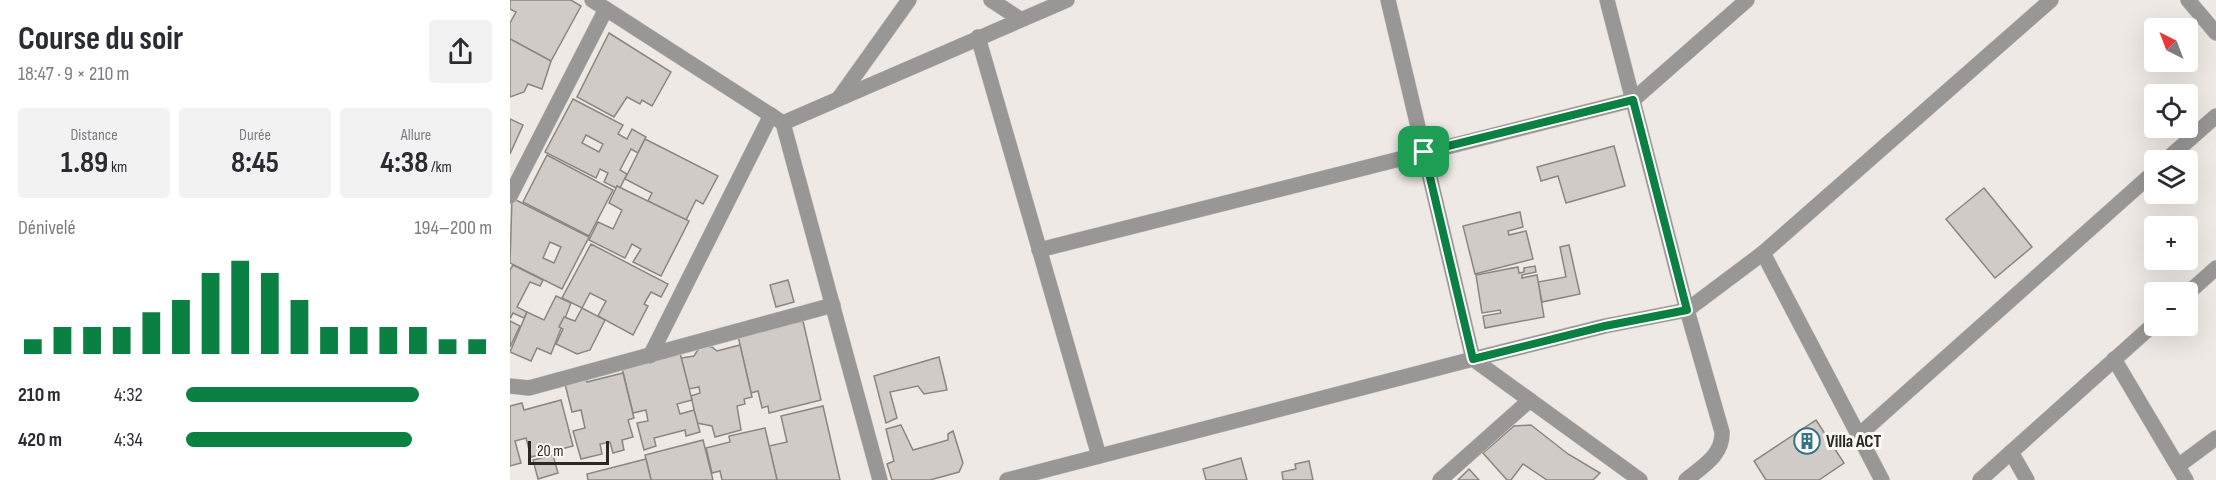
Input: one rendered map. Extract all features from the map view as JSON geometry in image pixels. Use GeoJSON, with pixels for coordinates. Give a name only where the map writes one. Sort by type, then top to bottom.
{"type":"FeatureCollection","features":[{"type":"Feature","properties":{"kind":"street"},"geometry":{"type":"LineString","coordinates":[[592,0],[777,119],[833,304],[880,480]]}},
{"type":"Feature","properties":{"kind":"street"},"geometry":{"type":"LineString","coordinates":[[838,98],[909,0]]}},
{"type":"Feature","properties":{"kind":"street"},"geometry":{"type":"LineString","coordinates":[[991,0],[1020,19]]}},
{"type":"Feature","properties":{"kind":"street"},"geometry":{"type":"LineString","coordinates":[[650,356],[777,119],[838,98],[1067,0]]}},
{"type":"Feature","properties":{"kind":"street"},"geometry":{"type":"LineString","coordinates":[[1388,0],[1473,359],[1640,480]]}},
{"type":"Feature","properties":{"kind":"street"},"geometry":{"type":"LineString","coordinates":[[1607,0],[1687,310],[1722,432],[1723,444],[1717,454],[1686,480]]}},
{"type":"Feature","properties":{"kind":"street"},"geometry":{"type":"LineString","coordinates":[[1040,250],[1633,100],[1748,0]]}},
{"type":"Feature","properties":{"kind":"street"},"geometry":{"type":"LineString","coordinates":[[1007,480],[1605,326],[1687,310],[1763,253],[2051,0]]}},
{"type":"Feature","properties":{"kind":"street"},"geometry":{"type":"LineString","coordinates":[[2188,0],[2216,33]]}},
{"type":"Feature","properties":{"kind":"street"},"geometry":{"type":"LineString","coordinates":[[510,196],[606,9]]}},
{"type":"Feature","properties":{"kind":"street"},"geometry":{"type":"LineString","coordinates":[[978,37],[1099,456]]}},
{"type":"Feature","properties":{"kind":"street"},"geometry":{"type":"LineString","coordinates":[[2177,150],[2216,116]]}},
{"type":"Feature","properties":{"kind":"street"},"geometry":{"type":"LineString","coordinates":[[1858,435],[2144,181]]}},
{"type":"Feature","properties":{"kind":"street"},"geometry":{"type":"LineString","coordinates":[[1763,253],[1882,480]]}},
{"type":"Feature","properties":{"kind":"street"},"geometry":{"type":"LineString","coordinates":[[2198,284],[2216,268]]}},
{"type":"Feature","properties":{"kind":"street"},"geometry":{"type":"LineString","coordinates":[[510,386],[529,388],[833,304]]}},
{"type":"Feature","properties":{"kind":"street"},"geometry":{"type":"LineString","coordinates":[[1980,480],[2144,333]]}},
{"type":"Feature","properties":{"kind":"street"},"geometry":{"type":"LineString","coordinates":[[2114,359],[2186,480]]}},
{"type":"Feature","properties":{"kind":"street"},"geometry":{"type":"LineString","coordinates":[[1440,480],[1530,400]]}},
{"type":"Feature","properties":{"kind":"street"},"geometry":{"type":"LineString","coordinates":[[2178,466],[2216,438]]}},
{"type":"Feature","properties":{"kind":"street"},"geometry":{"type":"LineString","coordinates":[[2011,452],[2028,480]]}},
{"type":"Feature","properties":{"kind":"building"},"geometry":{"type":"Polygon","coordinates":[[[510,0],[571,0],[581,6],[551,61],[510,39],[510,23],[516,12],[510,9],[510,0]]]}},
{"type":"Feature","properties":{"kind":"building"},"geometry":{"type":"Polygon","coordinates":[[[609,33],[671,72],[652,106],[642,100],[640,104],[627,97],[614,117],[577,97],[609,33]]]}},
{"type":"Feature","properties":{"kind":"building"},"geometry":{"type":"Polygon","coordinates":[[[510,39],[551,61],[542,89],[528,84],[524,92],[510,97],[510,39]]]}},
{"type":"Feature","properties":{"kind":"building"},"geometry":{"type":"Polygon","coordinates":[[[573,99],[623,125],[618,134],[627,139],[632,129],[646,137],[638,153],[631,149],[620,170],[627,174],[620,188],[604,182],[608,173],[600,169],[596,178],[545,152],[573,99]],[[586,135],[582,143],[599,152],[603,144],[586,135]]]}},
{"type":"Feature","properties":{"kind":"building"},"geometry":{"type":"Polygon","coordinates":[[[510,119],[523,125],[510,154],[510,119]]]}},
{"type":"Feature","properties":{"kind":"building"},"geometry":{"type":"Polygon","coordinates":[[[645,139],[718,176],[703,204],[696,200],[686,220],[648,201],[652,193],[625,179],[645,139]]]}},
{"type":"Feature","properties":{"kind":"building"},"geometry":{"type":"Polygon","coordinates":[[[1614,146],[1625,186],[1566,203],[1558,176],[1541,181],[1537,167],[1614,146]]]}},
{"type":"Feature","properties":{"kind":"building"},"geometry":{"type":"Polygon","coordinates":[[[547,155],[613,190],[589,236],[523,202],[547,155]]]}},
{"type":"Feature","properties":{"kind":"building"},"geometry":{"type":"Polygon","coordinates":[[[617,186],[689,221],[661,276],[633,262],[641,249],[632,244],[625,258],[589,240],[598,222],[613,229],[622,210],[609,203],[617,186]]]}},
{"type":"Feature","properties":{"kind":"building"},"geometry":{"type":"Polygon","coordinates":[[[1984,188],[2032,247],[1995,278],[1946,219],[1984,188]]]}},
{"type":"Feature","properties":{"kind":"building"},"geometry":{"type":"Polygon","coordinates":[[[512,198],[589,237],[562,289],[510,263],[512,198]],[[550,242],[543,258],[554,263],[561,247],[550,242]]]}},
{"type":"Feature","properties":{"kind":"building"},"geometry":{"type":"Polygon","coordinates":[[[1520,212],[1523,227],[1508,231],[1509,235],[1526,231],[1533,259],[1475,274],[1463,226],[1520,212]]]}},
{"type":"Feature","properties":{"kind":"building"},"geometry":{"type":"Polygon","coordinates":[[[591,244],[668,284],[661,297],[651,292],[644,304],[648,306],[633,335],[598,316],[606,301],[590,293],[582,308],[562,298],[591,244]]]}},
{"type":"Feature","properties":{"kind":"building"},"geometry":{"type":"Polygon","coordinates":[[[1569,245],[1580,294],[1542,302],[1538,282],[1566,277],[1560,247],[1569,245]]]}},
{"type":"Feature","properties":{"kind":"building"},"geometry":{"type":"Polygon","coordinates":[[[513,265],[543,280],[540,286],[530,282],[517,307],[527,312],[524,318],[513,313],[510,319],[510,270],[513,265]]]}},
{"type":"Feature","properties":{"kind":"building"},"geometry":{"type":"Polygon","coordinates":[[[1535,266],[1536,272],[1522,275],[1522,278],[1537,275],[1544,317],[1485,328],[1483,316],[1501,313],[1500,310],[1482,313],[1476,275],[1518,267],[1519,273],[1524,272],[1524,268],[1535,266]]]}},
{"type":"Feature","properties":{"kind":"building"},"geometry":{"type":"Polygon","coordinates":[[[788,280],[794,302],[776,307],[770,285],[788,280]]]}},
{"type":"Feature","properties":{"kind":"building"},"geometry":{"type":"Polygon","coordinates":[[[556,296],[571,303],[551,354],[537,348],[531,361],[510,352],[527,312],[544,320],[556,296]]]}},
{"type":"Feature","properties":{"kind":"building"},"geometry":{"type":"Polygon","coordinates":[[[582,308],[605,320],[590,350],[577,354],[556,344],[563,329],[559,327],[564,317],[575,321],[582,308]]]}},
{"type":"Feature","properties":{"kind":"building"},"geometry":{"type":"Polygon","coordinates":[[[510,321],[520,326],[510,347],[510,321]]]}},
{"type":"Feature","properties":{"kind":"building"},"geometry":{"type":"Polygon","coordinates":[[[803,321],[821,400],[769,413],[768,406],[762,408],[758,391],[751,393],[738,336],[803,321]]]}},
{"type":"Feature","properties":{"kind":"building"},"geometry":{"type":"Polygon","coordinates":[[[740,345],[752,397],[744,399],[745,404],[737,406],[741,430],[715,437],[712,426],[697,423],[691,396],[700,393],[699,387],[689,389],[681,358],[694,356],[699,348],[705,346],[717,351],[740,345]]]}},
{"type":"Feature","properties":{"kind":"building"},"geometry":{"type":"Polygon","coordinates":[[[680,353],[692,400],[677,404],[680,414],[694,410],[700,432],[686,436],[685,430],[654,438],[656,446],[644,450],[637,423],[648,421],[646,410],[633,413],[622,368],[680,353]]]}},
{"type":"Feature","properties":{"kind":"building"},"geometry":{"type":"Polygon","coordinates":[[[939,357],[947,390],[924,394],[918,386],[890,392],[897,418],[886,423],[874,376],[939,357]]]}},
{"type":"Feature","properties":{"kind":"building"},"geometry":{"type":"Polygon","coordinates":[[[623,373],[634,418],[628,420],[633,437],[622,440],[624,450],[613,453],[610,442],[600,444],[602,454],[581,459],[573,431],[585,428],[581,410],[572,412],[564,380],[585,374],[587,382],[623,373]]]}},
{"type":"Feature","properties":{"kind":"building"},"geometry":{"type":"Polygon","coordinates":[[[561,400],[573,446],[531,457],[526,438],[515,441],[521,463],[510,466],[510,406],[522,403],[524,410],[561,400]]]}},
{"type":"Feature","properties":{"kind":"building"},"geometry":{"type":"Polygon","coordinates":[[[823,406],[840,480],[777,480],[769,446],[787,442],[781,416],[823,406]]]}},
{"type":"Feature","properties":{"kind":"building","name":"Villa ACT"},"geometry":{"type":"Polygon","coordinates":[[[1816,420],[1844,463],[1819,480],[1766,480],[1754,461],[1816,420]]]}},
{"type":"Feature","properties":{"kind":"building"},"geometry":{"type":"Polygon","coordinates":[[[901,425],[913,450],[948,440],[948,434],[953,431],[963,463],[959,472],[930,480],[892,480],[887,464],[894,461],[886,429],[901,425]]]}},
{"type":"Feature","properties":{"kind":"building"},"geometry":{"type":"Polygon","coordinates":[[[1531,425],[1568,454],[1600,473],[1593,480],[1547,480],[1523,464],[1511,480],[1507,480],[1483,453],[1514,426],[1531,425]]]}},
{"type":"Feature","properties":{"kind":"building"},"geometry":{"type":"Polygon","coordinates":[[[765,428],[777,480],[722,480],[720,471],[712,473],[706,448],[730,442],[729,436],[765,428]]]}},
{"type":"Feature","properties":{"kind":"building"},"geometry":{"type":"Polygon","coordinates":[[[703,440],[713,480],[651,480],[645,455],[703,440]]]}},
{"type":"Feature","properties":{"kind":"building"},"geometry":{"type":"Polygon","coordinates":[[[553,455],[558,473],[538,479],[533,460],[553,455]]]}},
{"type":"Feature","properties":{"kind":"building"},"geometry":{"type":"Polygon","coordinates":[[[1241,458],[1247,480],[1206,480],[1203,469],[1241,458]]]}},
{"type":"Feature","properties":{"kind":"building"},"geometry":{"type":"Polygon","coordinates":[[[646,459],[651,480],[588,480],[587,474],[646,459]]]}},
{"type":"Feature","properties":{"kind":"building"},"geometry":{"type":"Polygon","coordinates":[[[1309,461],[1313,480],[1283,480],[1282,472],[1296,469],[1295,464],[1309,461]]]}},
{"type":"Feature","properties":{"kind":"building"},"geometry":{"type":"Polygon","coordinates":[[[1469,469],[1479,480],[1458,480],[1469,469]]]}},
{"type":"Feature","properties":{"kind":"place","name":"Villa ACT"},"geometry":{"type":"Point","coordinates":[1807,441]}},
{"type":"Feature","properties":{"kind":"route"},"geometry":{"type":"LineString","coordinates":[[1633,100],[1687,310],[1605,326],[1473,359],[1424,152],[1633,100]]}}]}
